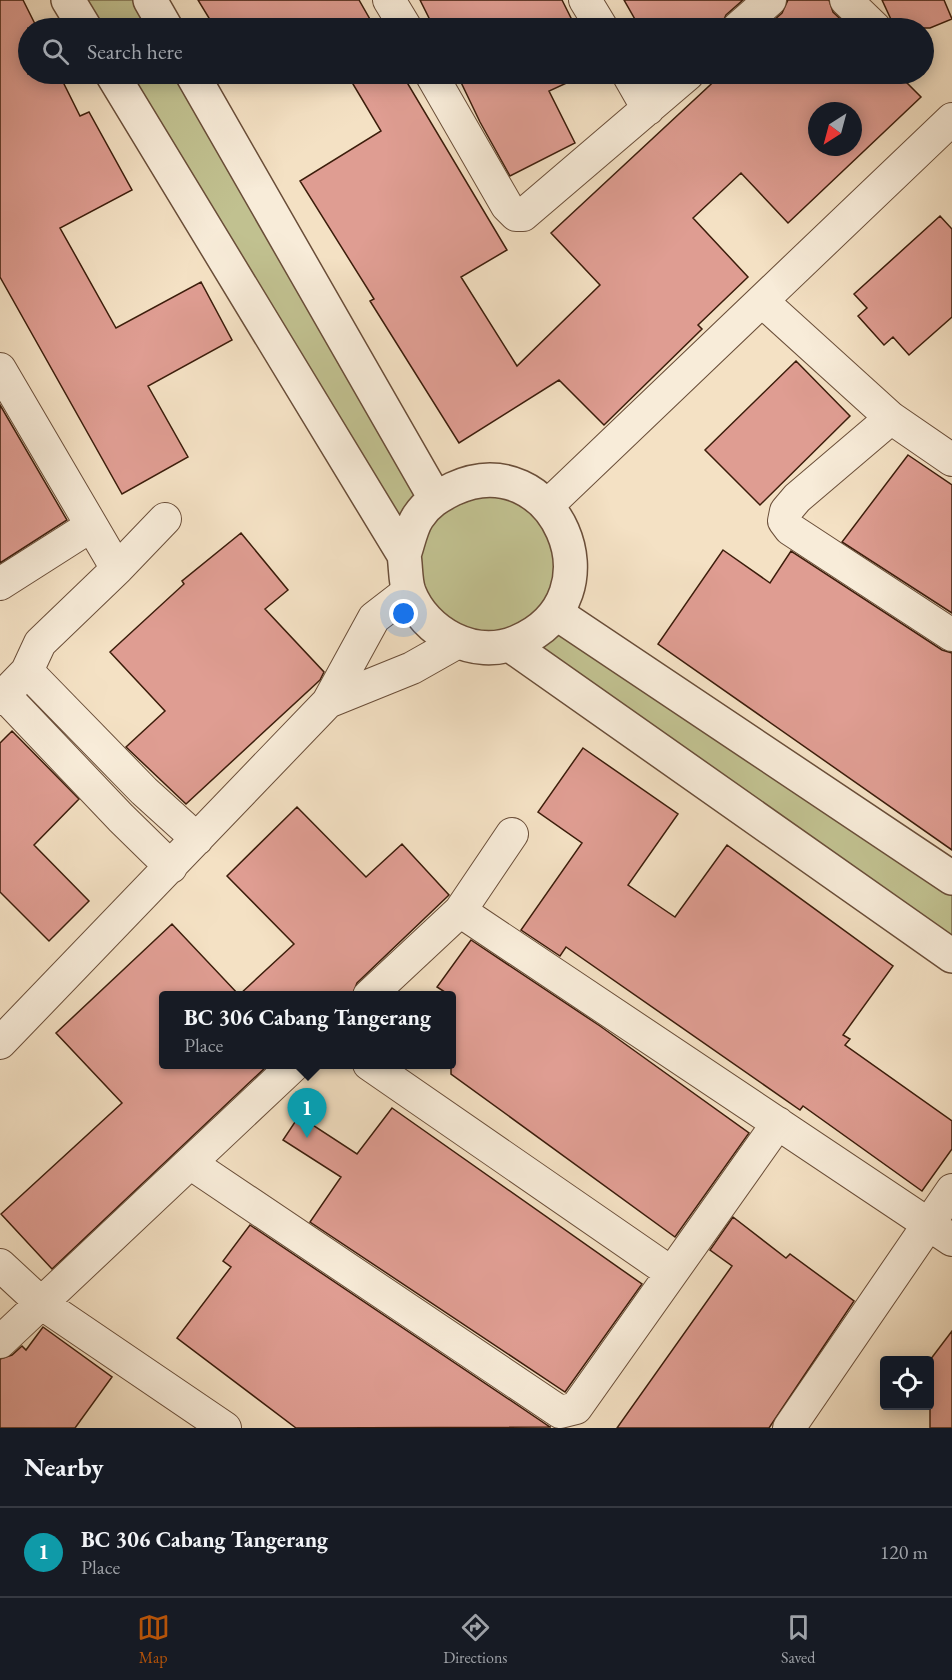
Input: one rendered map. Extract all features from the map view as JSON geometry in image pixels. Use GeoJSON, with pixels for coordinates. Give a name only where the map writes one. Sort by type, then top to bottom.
{"type":"FeatureCollection","features":[{"type":"Feature","properties":{"kind":"street"},"geometry":{"type":"LineString","coordinates":[[68,0],[79,18]]}},
{"type":"Feature","properties":{"kind":"street"},"geometry":{"type":"LineString","coordinates":[[150,0],[160,18]]}},
{"type":"Feature","properties":{"kind":"street"},"geometry":{"type":"LineString","coordinates":[[389,0],[400,18]]}},
{"type":"Feature","properties":{"kind":"street"},"geometry":{"type":"LineString","coordinates":[[585,0],[596,18]]}},
{"type":"Feature","properties":{"kind":"street"},"geometry":{"type":"LineString","coordinates":[[749,18],[770,0]]}},
{"type":"Feature","properties":{"kind":"street"},"geometry":{"type":"LineString","coordinates":[[846,0],[865,18]]}},
{"type":"Feature","properties":{"kind":"street"},"geometry":{"type":"LineString","coordinates":[[118,84],[404,555],[409,591],[429,623],[458,642],[484,647],[510,645],[530,636],[556,613],[569,586],[572,558],[566,533],[548,505],[524,488],[492,480],[469,482],[435,498],[417,518],[404,555]]}},
{"type":"Feature","properties":{"kind":"street"},"geometry":{"type":"LineString","coordinates":[[198,84],[435,498]]}},
{"type":"Feature","properties":{"kind":"street"},"geometry":{"type":"LineString","coordinates":[[437,84],[507,206],[516,215],[529,212],[676,84]]}},
{"type":"Feature","properties":{"kind":"street"},"geometry":{"type":"LineString","coordinates":[[634,84],[648,109]]}},
{"type":"Feature","properties":{"kind":"street"},"geometry":{"type":"LineString","coordinates":[[548,505],[952,119]]}},
{"type":"Feature","properties":{"kind":"street"},"geometry":{"type":"LineString","coordinates":[[762,301],[891,418],[952,460]]}},
{"type":"Feature","properties":{"kind":"street"},"geometry":{"type":"LineString","coordinates":[[0,369],[117,570]]}},
{"type":"Feature","properties":{"kind":"street"},"geometry":{"type":"LineString","coordinates":[[891,418],[797,498],[786,511],[784,521],[790,529],[952,635]]}},
{"type":"Feature","properties":{"kind":"street"},"geometry":{"type":"LineString","coordinates":[[165,519],[117,570],[40,644],[27,671],[2,697],[171,867]]}},
{"type":"Feature","properties":{"kind":"street"},"geometry":{"type":"LineString","coordinates":[[0,584],[92,526]]}},
{"type":"Feature","properties":{"kind":"street"},"geometry":{"type":"LineString","coordinates":[[0,1043],[328,702],[374,618],[409,591]]}},
{"type":"Feature","properties":{"kind":"street"},"geometry":{"type":"LineString","coordinates":[[556,613],[952,878]]}},
{"type":"Feature","properties":{"kind":"street"},"geometry":{"type":"LineString","coordinates":[[328,702],[412,668],[458,642]]}},
{"type":"Feature","properties":{"kind":"street"},"geometry":{"type":"LineString","coordinates":[[510,645],[952,956]]}},
{"type":"Feature","properties":{"kind":"street"},"geometry":{"type":"LineString","coordinates":[[27,671],[144,791],[197,840]]}},
{"type":"Feature","properties":{"kind":"street"},"geometry":{"type":"LineString","coordinates":[[374,991],[459,910],[512,834]]}},
{"type":"Feature","properties":{"kind":"street"},"geometry":{"type":"LineString","coordinates":[[459,910],[778,1123],[938,1237]]}},
{"type":"Feature","properties":{"kind":"street"},"geometry":{"type":"LineString","coordinates":[[0,1342],[291,1069]]}},
{"type":"Feature","properties":{"kind":"street"},"geometry":{"type":"LineString","coordinates":[[375,1069],[670,1272]]}},
{"type":"Feature","properties":{"kind":"street"},"geometry":{"type":"LineString","coordinates":[[190,1163],[560,1412],[576,1408],[670,1272],[778,1123]]}},
{"type":"Feature","properties":{"kind":"street"},"geometry":{"type":"LineString","coordinates":[[789,1428],[938,1237],[952,1190]]}},
{"type":"Feature","properties":{"kind":"street"},"geometry":{"type":"LineString","coordinates":[[0,1265],[41,1303],[225,1428]]}},
{"type":"Feature","properties":{"kind":"green space"},"geometry":{"type":"Polygon","coordinates":[[[69,0],[150,0],[160,18],[81,18],[69,0]]]}},
{"type":"Feature","properties":{"kind":"green space"},"geometry":{"type":"Polygon","coordinates":[[[119,84],[198,84],[435,498],[492,480],[566,533],[556,613],[952,878],[952,956],[579,694],[440,632],[119,84]]]}},
{"type":"Feature","properties":{"kind":"building"},"geometry":{"type":"Polygon","coordinates":[[[0,0],[23,0],[32,18],[18,18],[18,84],[64,84],[80,116],[89,112],[132,190],[60,228],[116,328],[201,282],[232,340],[148,386],[188,457],[122,494],[0,277],[0,0]]]}},
{"type":"Feature","properties":{"kind":"building"},"geometry":{"type":"Polygon","coordinates":[[[198,0],[359,0],[369,18],[209,18],[198,0]]]}},
{"type":"Feature","properties":{"kind":"building"},"geometry":{"type":"Polygon","coordinates":[[[420,0],[562,0],[571,18],[429,18],[420,0]]]}},
{"type":"Feature","properties":{"kind":"building"},"geometry":{"type":"Polygon","coordinates":[[[624,0],[743,0],[725,18],[634,18],[624,0]]]}},
{"type":"Feature","properties":{"kind":"building"},"geometry":{"type":"Polygon","coordinates":[[[788,0],[829,0],[833,12],[839,18],[776,18],[782,13],[788,0]]]}},
{"type":"Feature","properties":{"kind":"building"},"geometry":{"type":"Polygon","coordinates":[[[882,0],[944,0],[952,19],[934,26],[934,18],[890,18],[882,0]]]}},
{"type":"Feature","properties":{"kind":"building"},"geometry":{"type":"Polygon","coordinates":[[[353,84],[408,84],[507,250],[461,277],[517,366],[600,285],[551,233],[711,84],[908,84],[921,97],[862,153],[862,102],[808,102],[808,156],[859,156],[788,223],[741,173],[693,218],[748,277],[698,325],[702,329],[604,425],[559,380],[459,443],[370,301],[374,299],[300,181],[381,131],[353,84]]]}},
{"type":"Feature","properties":{"kind":"building"},"geometry":{"type":"Polygon","coordinates":[[[462,84],[564,84],[549,91],[575,143],[510,176],[462,84]]]}},
{"type":"Feature","properties":{"kind":"building"},"geometry":{"type":"Polygon","coordinates":[[[940,216],[952,229],[952,317],[909,355],[893,337],[884,345],[858,316],[867,308],[854,294],[940,216]]]}},
{"type":"Feature","properties":{"kind":"building"},"geometry":{"type":"Polygon","coordinates":[[[796,361],[850,416],[760,505],[705,450],[796,361]]]}},
{"type":"Feature","properties":{"kind":"building"},"geometry":{"type":"Polygon","coordinates":[[[0,405],[67,520],[0,563],[0,405]]]}},
{"type":"Feature","properties":{"kind":"building"},"geometry":{"type":"Polygon","coordinates":[[[908,455],[952,485],[952,613],[842,542],[908,455]]]}},
{"type":"Feature","properties":{"kind":"building"},"geometry":{"type":"Polygon","coordinates":[[[241,533],[288,590],[265,609],[324,672],[320,680],[186,804],[126,747],[165,711],[110,652],[184,584],[182,581],[241,533]]]}},
{"type":"Feature","properties":{"kind":"building"},"geometry":{"type":"Polygon","coordinates":[[[723,550],[770,583],[791,551],[942,650],[952,653],[952,850],[658,644],[723,550]]]}},
{"type":"Feature","properties":{"kind":"building"},"geometry":{"type":"Polygon","coordinates":[[[12,731],[79,799],[34,845],[89,901],[49,941],[0,892],[0,743],[12,731]]]}},
{"type":"Feature","properties":{"kind":"building"},"geometry":{"type":"Polygon","coordinates":[[[583,748],[678,814],[628,885],[675,917],[727,845],[893,966],[843,1035],[850,1039],[845,1045],[952,1121],[952,1149],[922,1191],[803,1106],[800,1110],[566,947],[560,956],[521,930],[582,843],[538,812],[583,748]]]}},
{"type":"Feature","properties":{"kind":"building"},"geometry":{"type":"Polygon","coordinates":[[[297,807],[366,877],[402,844],[449,895],[357,983],[354,991],[243,991],[294,944],[227,876],[297,807]]]}},
{"type":"Feature","properties":{"kind":"building"},"geometry":{"type":"Polygon","coordinates":[[[172,924],[235,991],[159,991],[159,1069],[264,1069],[52,1269],[1,1214],[122,1103],[56,1033],[172,924]]]}},
{"type":"Feature","properties":{"kind":"building"},"geometry":{"type":"Polygon","coordinates":[[[471,940],[600,1026],[749,1133],[675,1237],[451,1074],[451,1069],[456,1069],[456,991],[443,991],[437,987],[471,940]]]}},
{"type":"Feature","properties":{"kind":"building"},"geometry":{"type":"Polygon","coordinates":[[[392,1108],[642,1284],[565,1392],[310,1222],[341,1177],[283,1140],[299,1116],[357,1154],[392,1108]]]}},
{"type":"Feature","properties":{"kind":"building"},"geometry":{"type":"Polygon","coordinates":[[[733,1217],[786,1258],[790,1254],[854,1301],[769,1428],[617,1428],[732,1266],[710,1250],[733,1217]]]}},
{"type":"Feature","properties":{"kind":"building"},"geometry":{"type":"Polygon","coordinates":[[[250,1225],[551,1427],[296,1428],[177,1338],[231,1267],[223,1261],[250,1225]]]}},
{"type":"Feature","properties":{"kind":"building"},"geometry":{"type":"Polygon","coordinates":[[[43,1327],[112,1377],[75,1428],[0,1428],[0,1359],[12,1355],[22,1346],[26,1350],[43,1327]]]}},
{"type":"Feature","properties":{"kind":"building"},"geometry":{"type":"Polygon","coordinates":[[[952,1331],[952,1428],[930,1428],[930,1410],[934,1410],[933,1356],[952,1331]]]}},
{"type":"Feature","properties":{"kind":"place","name":"BC 306 Cabang Tangerang"},"geometry":{"type":"Point","coordinates":[307,1138]}}]}
